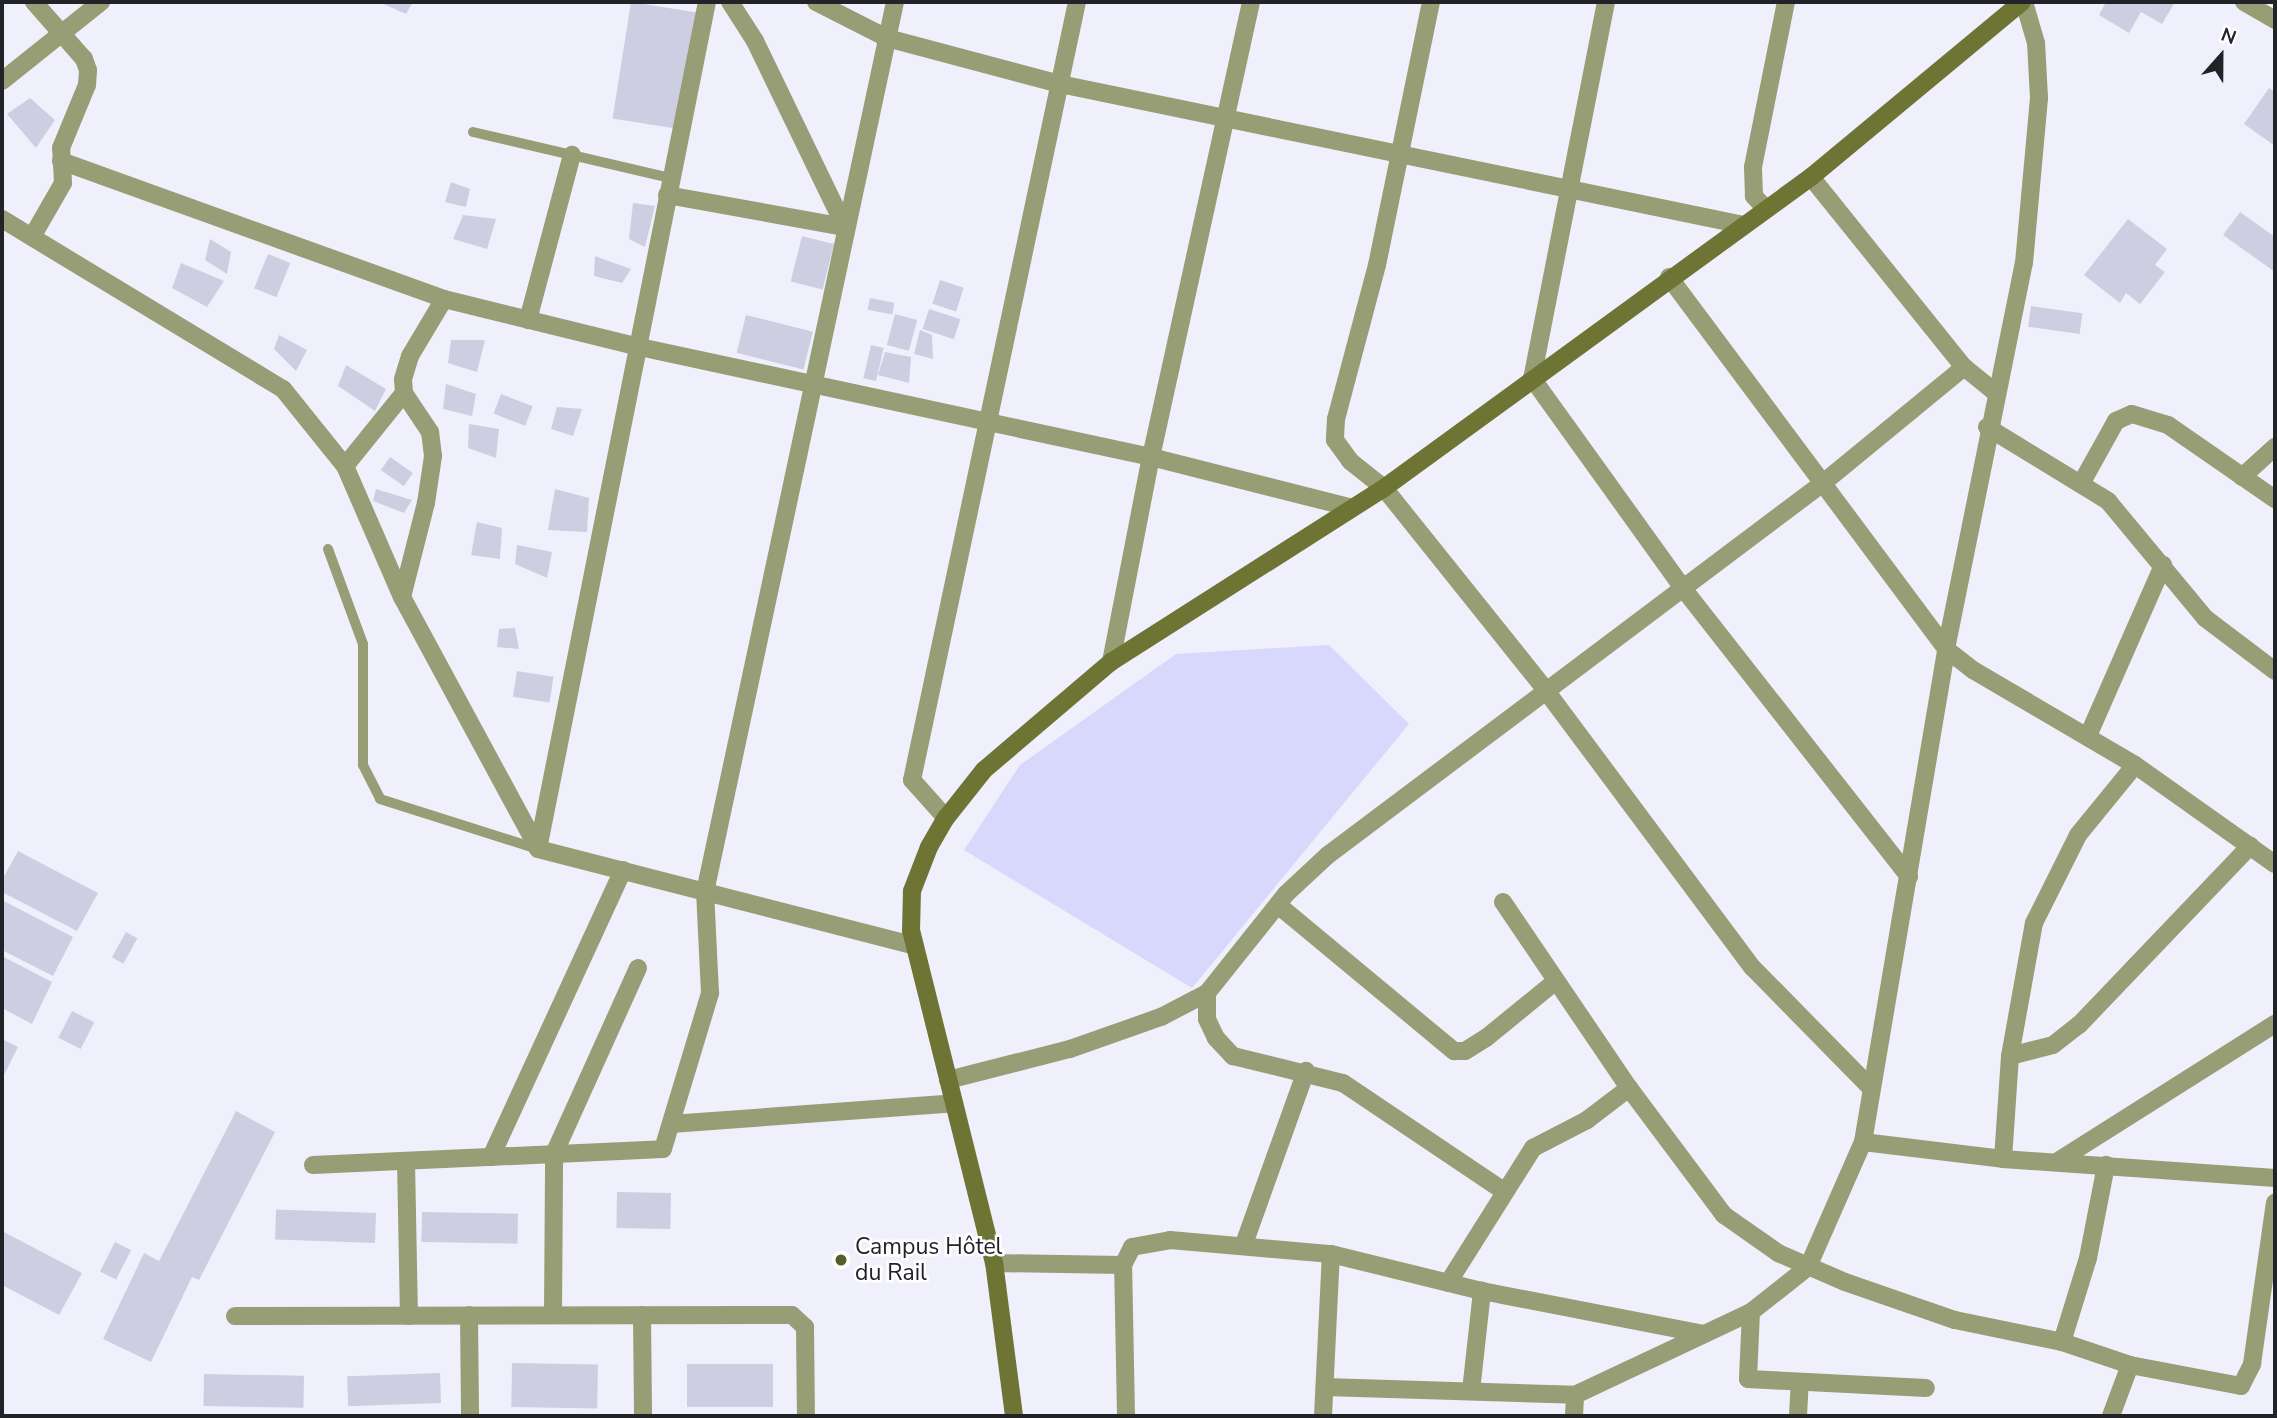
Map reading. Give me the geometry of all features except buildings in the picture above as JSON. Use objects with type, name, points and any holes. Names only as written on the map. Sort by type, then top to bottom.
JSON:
[{"type":"street","points":[[32,237],[63,183],[61,148],[88,85],[88,71],[84,59],[34,2]]},
{"type":"street","points":[[2,81],[101,2]]},
{"type":"street","points":[[538,849],[635,346],[708,2]]},
{"type":"street","points":[[730,2],[755,41],[845,227]]},
{"type":"street","points":[[816,2],[887,38],[1060,85],[1227,116],[1399,155],[1743,225]]},
{"type":"street","points":[[313,1165],[663,1149],[710,993],[705,892],[811,385],[895,2]]},
{"type":"street","points":[[946,818],[912,780],[1077,2]]},
{"type":"street","points":[[1111,662],[1151,457],[1251,2]]},
{"type":"street","points":[[1431,2],[1377,265],[1336,419],[1335,440],[1350,461],[1384,488],[1544,688],[1753,968],[1870,1087]]},
{"type":"street","points":[[1606,2],[1566,187],[1532,379],[1682,587],[1909,877]]},
{"type":"street","points":[[1766,209],[1754,196],[1753,167],[1786,2]]},
{"type":"street","points":[[1014,1416],[994,1264],[915,946],[912,891],[929,846],[946,818],[984,770],[1111,662],[1349,507],[1384,488],[1669,277],[1811,177],[2023,2],[2036,43],[2036,137],[2024,262],[1987,427],[1946,649],[1909,877],[1870,1087],[1863,1142],[1808,1268],[1751,1312],[1575,1395],[1325,1387]]},
{"type":"street","points":[[2244,2],[2275,20]]},
{"type":"street","points":[[528,320],[572,155]]},
{"type":"street","points":[[61,161],[444,299],[635,346],[1151,457],[1349,507]]},
{"type":"street","points":[[1811,177],[1964,367],[1995,392]]},
{"type":"street","points":[[669,187],[845,227]]},
{"type":"street","points":[[2,219],[283,389],[345,466],[402,597],[538,849],[915,946]]},
{"type":"street","points":[[1669,277],[1946,649],[1973,670],[2135,765],[2275,864]]},
{"type":"street","points":[[345,466],[404,393],[410,356],[444,299]]},
{"type":"street","points":[[948,1080],[1070,1049],[1161,1017],[1207,993],[1278,905],[1328,855],[1544,688],[1823,483],[1964,367]]},
{"type":"street","points":[[402,597],[426,503],[433,456],[430,432],[404,393]]},
{"type":"street","points":[[2082,482],[2116,421],[2132,414],[2168,425],[2275,499]]},
{"type":"street","points":[[1987,427],[2082,482],[2108,501],[2204,618],[2275,671]]},
{"type":"street","points":[[2242,477],[2275,447]]},
{"type":"street","points":[[2088,736],[2163,565]]},
{"type":"street","points":[[2003,1159],[2011,1056],[2025,963],[2039,909],[2078,835],[2135,765]]},
{"type":"street","points":[[2011,1056],[2053,1045],[2079,1025],[2250,846]]},
{"type":"street","points":[[491,1157],[623,870]]},
{"type":"street","points":[[1503,902],[1629,1087],[1724,1214],[1748,1235],[1808,1268],[1918,1309],[2062,1342],[2130,1365],[2228,1388],[2246,1381],[2275,1203]]},
{"type":"street","points":[[1278,905],[1454,1051],[1465,1051],[1486,1038],[1556,981]]},
{"type":"street","points":[[553,1315],[554,1154],[638,968]]},
{"type":"street","points":[[1207,993],[1207,1019],[1216,1038],[1233,1056],[1306,1071],[1343,1083],[1504,1191]]},
{"type":"street","points":[[2058,1161],[2275,1024]]},
{"type":"street","points":[[1244,1244],[1306,1071]]},
{"type":"street","points":[[1448,1283],[1533,1148],[1587,1120],[1629,1087]]},
{"type":"street","points":[[671,1124],[954,1103]]},
{"type":"street","points":[[1863,1142],[2003,1159],[2275,1178]]},
{"type":"street","points":[[405,1161],[409,1315]]},
{"type":"street","points":[[2062,1342],[2088,1258],[2106,1165]]},
{"type":"street","points":[[1126,1416],[1123,1265],[1132,1247],[1170,1240],[1244,1244],[1331,1254],[1482,1291],[1703,1334]]},
{"type":"street","points":[[1324,1416],[1331,1254]]},
{"type":"street","points":[[994,1264],[1123,1265]]},
{"type":"street","points":[[1471,1391],[1482,1291]]},
{"type":"street","points":[[1751,1312],[1748,1379],[1926,1388]]},
{"type":"street","points":[[469,1315],[470,1416]]},
{"type":"street","points":[[642,1315],[643,1416]]},
{"type":"street","points":[[235,1316],[792,1315],[805,1327],[806,1416]]},
{"type":"street","points":[[2110,1416],[2130,1365]]},
{"type":"street","points":[[1798,1416],[1800,1382]]},
{"type":"street","points":[[1574,1416],[1575,1395]]},
{"type":"lane","points":[[473,132],[572,155],[669,187]]},
{"type":"lane","points":[[328,550],[363,644],[363,765],[380,799],[538,849]]},
{"type":"shaded area","points":[[1329,645],[1409,724],[1192,988],[964,850],[1020,765],[1176,654]]},
{"type":"place","name":"Campus Hôtel du Rail","points":[[841,1260]]}]
